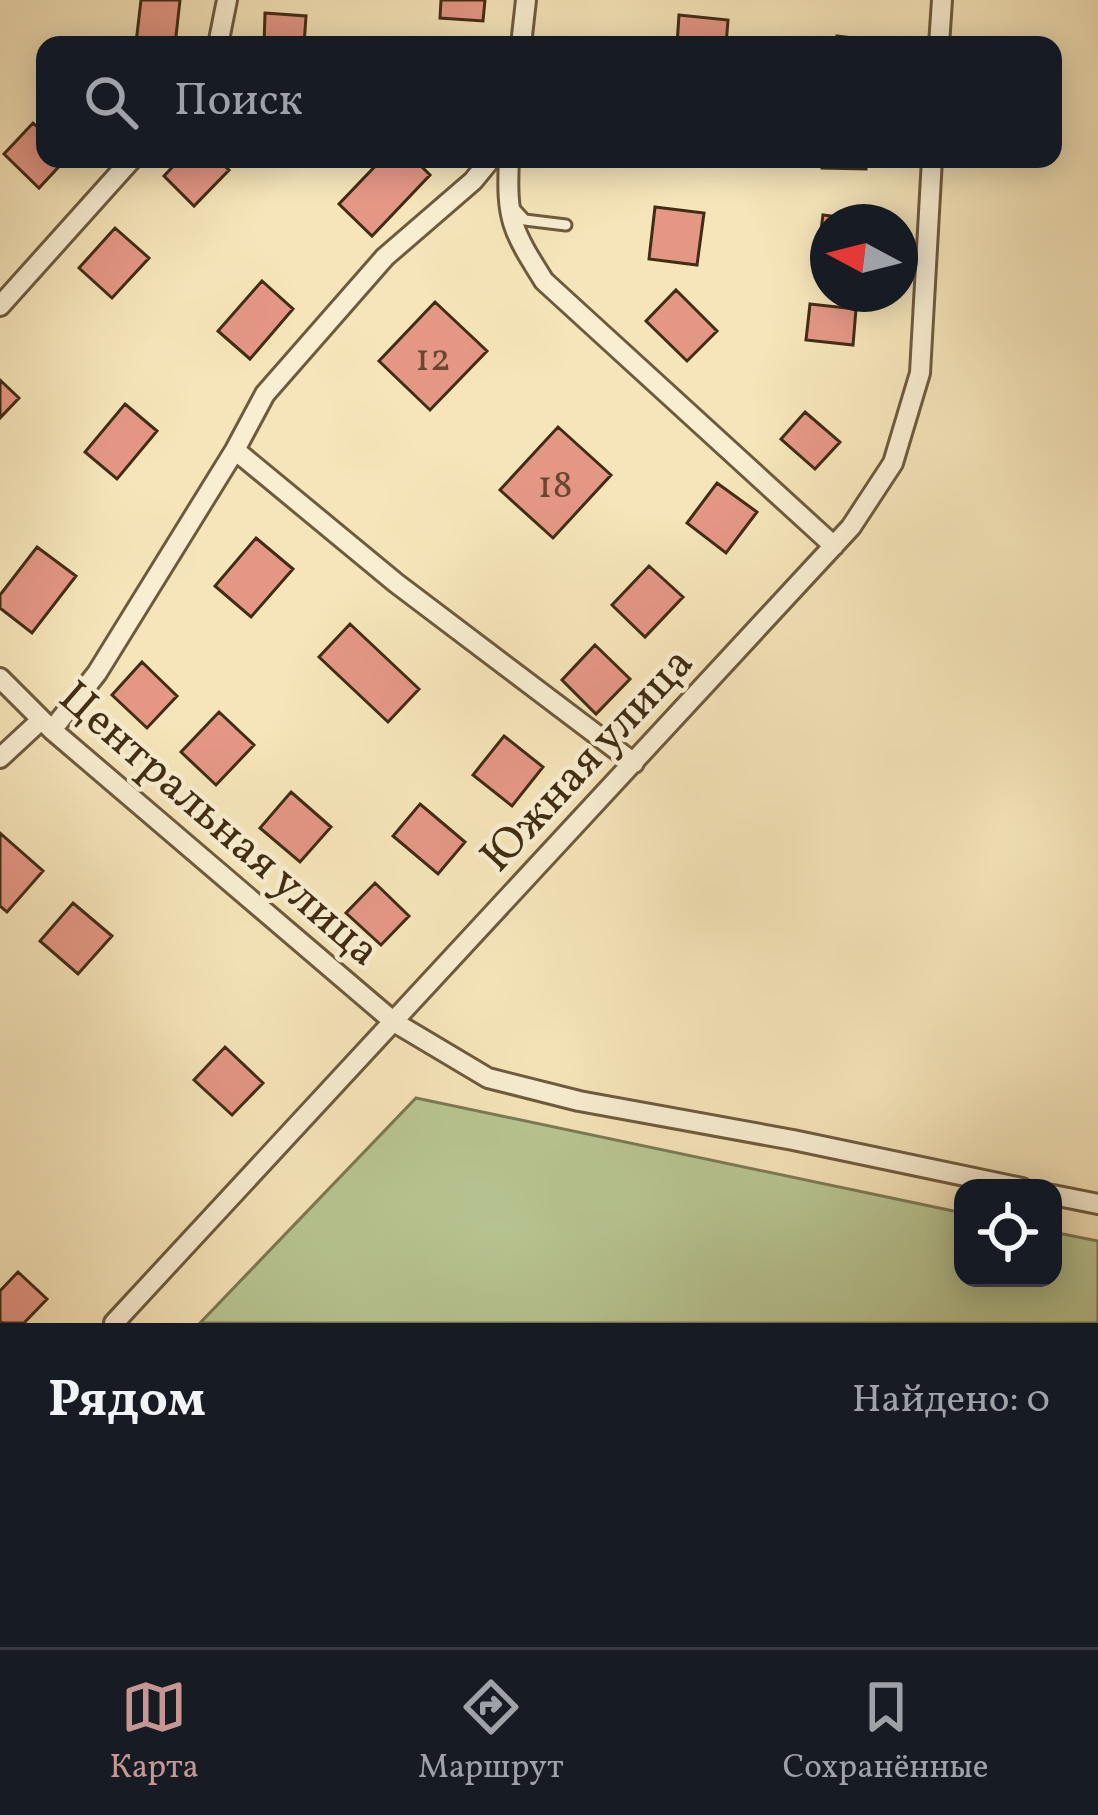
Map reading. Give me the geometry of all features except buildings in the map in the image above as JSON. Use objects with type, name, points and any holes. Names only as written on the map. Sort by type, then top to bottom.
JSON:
[{"type":"street","points":[[220,36],[227,0]]},
{"type":"street","points":[[522,36],[526,0]]},
{"type":"street","points":[[940,36],[942,0]]},
{"type":"street","points":[[0,306],[124,168]]},
{"type":"street","points":[[0,758],[46,725],[97,674],[265,394],[385,256],[484,168]]},
{"type":"street","points":[[509,168],[507,201],[515,235],[544,281],[834,546]]},
{"type":"street","name":"Южная улица","points":[[114,1323],[851,527],[893,463],[920,373],[931,168]]},
{"type":"street","points":[[235,450],[396,583],[634,763]]},
{"type":"street","name":"Центральная улица","points":[[0,678],[46,725],[394,1022],[488,1078],[579,1101],[979,1179]]},
{"type":"street","points":[[1062,1197],[1098,1204]]},
{"type":"lane","points":[[507,201],[525,220],[566,225]]},
{"type":"green space","points":[[416,1098],[954,1211],[954,1287],[1062,1287],[1062,1234],[1098,1241],[1098,1323],[200,1323]]}]
